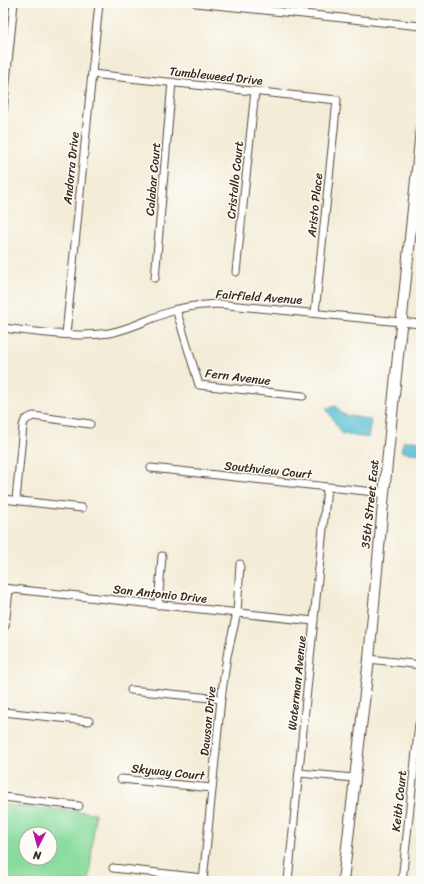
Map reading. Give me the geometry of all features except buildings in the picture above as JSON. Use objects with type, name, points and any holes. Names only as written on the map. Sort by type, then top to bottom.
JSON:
[{"type":"street","points":[[3,111],[14,3]]},
{"type":"street","name":"Andorra Drive","points":[[66,334],[99,3]]},
{"type":"street","points":[[196,3],[421,26]]},
{"type":"street","name":"Tumbleweed Drive","points":[[92,74],[337,100]]},
{"type":"street","name":"Calabar Court","points":[[155,278],[172,82]]},
{"type":"street","name":"Cristallo Court","points":[[236,272],[255,91]]},
{"type":"street","name":"Aristo Place","points":[[315,313],[337,100]]},
{"type":"street","name":"35th Street East","points":[[343,881],[369,659],[384,493],[421,130]]},
{"type":"street","name":"Fairfield Avenue","points":[[3,328],[83,335],[110,333],[133,326],[176,309],[195,305],[218,304],[421,324]]},
{"type":"street","name":"Fern Avenue","points":[[176,309],[199,385],[303,396]]},
{"type":"street","points":[[16,500],[25,420],[33,416],[90,424]]},
{"type":"street","name":"Southview Court","points":[[151,468],[384,493]]},
{"type":"street","name":"Waterman Avenue","points":[[288,881],[328,488]]},
{"type":"street","points":[[3,499],[82,508]]},
{"type":"street","points":[[158,605],[162,556]]},
{"type":"street","name":"Dawson Drive","points":[[203,879],[221,699],[227,656],[237,613],[240,564]]},
{"type":"street","points":[[5,626],[6,589]]},
{"type":"street","name":"San Antonio Drive","points":[[6,589],[314,621]]},
{"type":"street","points":[[369,659],[421,665]]},
{"type":"street","points":[[131,690],[221,699]]},
{"type":"street","points":[[3,712],[89,721]]},
{"type":"street","name":"Keith Court","points":[[402,881],[419,724]]},
{"type":"street","points":[[299,773],[354,778]]},
{"type":"street","name":"Skyway Court","points":[[121,779],[212,788]]},
{"type":"street","points":[[3,797],[79,806]]},
{"type":"street","points":[[113,868],[203,879]]},
{"type":"green space","points":[[3,805],[95,813],[89,881],[3,881]]},
{"type":"water","points":[[336,406],[342,414],[371,420],[368,438],[342,434],[326,408]]},
{"type":"water","points":[[404,441],[421,441],[421,454],[402,452],[401,449]]}]
